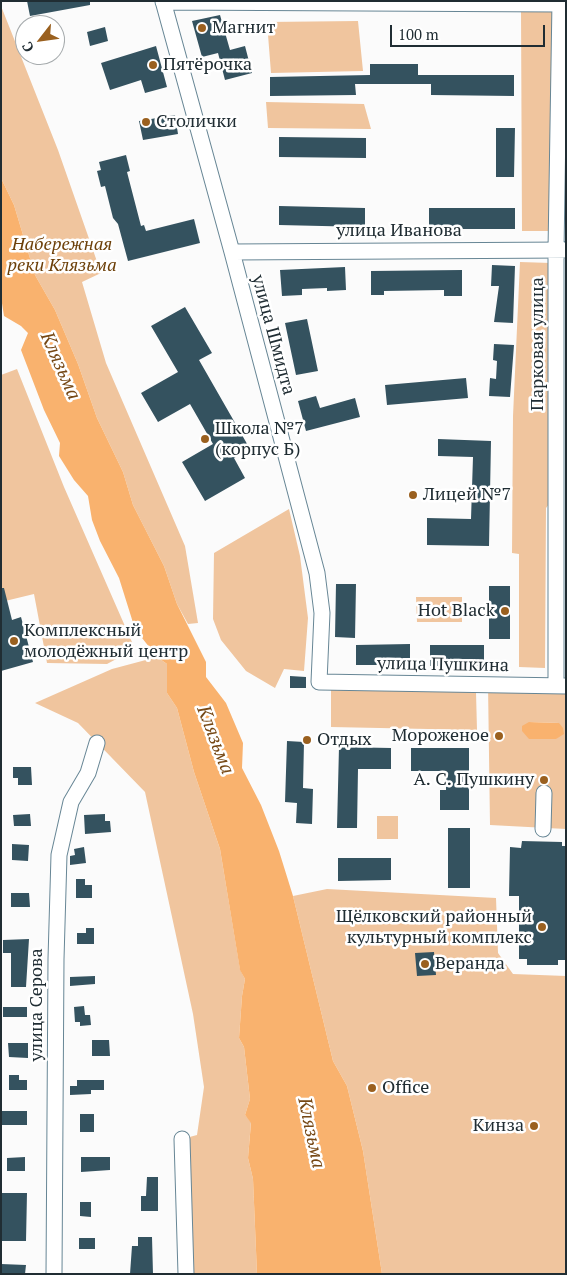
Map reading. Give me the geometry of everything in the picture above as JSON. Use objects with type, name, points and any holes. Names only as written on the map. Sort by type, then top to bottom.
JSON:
[{"type":"street","points":[[163,2],[560,3]]},
{"type":"street","name":"улица Шмидта","points":[[163,2],[232,252],[317,573],[322,613],[319,682]]},
{"type":"street","name":"Парковая улица","points":[[560,3],[561,686]]},
{"type":"street","name":"улица Иванова","points":[[232,252],[561,250]]},
{"type":"street","name":"улица Пушкина","points":[[319,682],[561,686]]},
{"type":"street","name":"улица Серова","points":[[54,1274],[56,959],[59,855],[71,802],[88,774],[97,743]]},
{"type":"street","points":[[543,829],[544,793]]},
{"type":"street","points":[[182,1138],[186,1274]]},
{"type":"green space","name":"Набережная реки Клязьма","points":[[1,6],[15,41],[15,65],[24,65],[58,150],[101,273],[82,282],[106,363],[185,546],[198,623],[188,624],[177,604],[164,566],[133,505],[123,472],[97,418],[78,364],[55,310],[35,275],[14,205],[1,178]]},
{"type":"green space","points":[[521,10],[553,11],[551,231],[522,231]]},
{"type":"green space","points":[[358,21],[363,71],[271,73],[267,22]]},
{"type":"green space","points":[[266,102],[364,104],[371,129],[268,128]]},
{"type":"green space","points":[[520,262],[551,263],[554,498],[546,508],[545,668],[519,667],[519,554],[512,553],[513,416]]},
{"type":"green space","points":[[17,369],[64,487],[135,649],[107,664],[47,663],[34,594],[1,602],[1,375]]},
{"type":"green space","points":[[289,509],[300,556],[308,618],[304,671],[284,669],[275,688],[246,671],[221,640],[213,619],[214,553]]},
{"type":"green space","points":[[416,597],[462,597],[462,622],[417,622]]},
{"type":"green space","points":[[157,657],[167,664],[167,693],[177,708],[194,772],[220,849],[240,969],[245,979],[239,1038],[244,1047],[250,1099],[245,1115],[251,1122],[248,1158],[253,1179],[257,1274],[186,1274],[182,1139],[197,1135],[204,1087],[193,1014],[145,792],[78,723],[35,703],[112,669]]},
{"type":"green space","points":[[488,684],[566,686],[566,829],[490,825]],"holes":[[[529,722],[559,723],[556,739],[529,739]]]},
{"type":"green space","points":[[331,690],[476,692],[477,730],[331,727]]},
{"type":"green space","points":[[377,816],[398,816],[398,839],[377,839]]},
{"type":"green space","points":[[327,889],[496,898],[498,953],[513,974],[566,976],[566,1274],[382,1274],[363,1151],[347,1086],[333,1061],[293,896]]},
{"type":"water","name":"Клязьма","points":[[1,178],[14,205],[35,275],[55,310],[78,364],[97,418],[123,472],[133,505],[164,566],[177,604],[206,662],[206,677],[226,703],[243,743],[242,768],[261,805],[279,851],[293,896],[333,1061],[347,1086],[363,1151],[382,1274],[257,1274],[253,1179],[248,1158],[251,1123],[245,1115],[250,1099],[244,1047],[239,1038],[245,979],[240,970],[220,849],[194,772],[177,708],[167,693],[167,664],[157,657],[135,629],[119,578],[100,541],[92,520],[88,496],[74,480],[59,456],[60,443],[44,410],[21,350],[28,333],[21,326],[4,316],[1,297]]},
{"type":"water","points":[[529,722],[559,723],[563,728],[564,734],[556,739],[529,739],[522,731],[522,726]]},
{"type":"building","points":[[27,1],[90,1],[90,5],[30,15]]},
{"type":"building","points":[[220,15],[230,50],[245,46],[252,73],[225,80],[218,53],[202,57],[192,21]]},
{"type":"building","points":[[105,27],[108,41],[90,46],[87,32]]},
{"type":"building","points":[[156,46],[167,87],[145,93],[141,80],[110,90],[101,63]]},
{"type":"building","points":[[370,64],[418,64],[418,75],[514,75],[514,96],[431,95],[431,84],[355,84],[356,95],[270,96],[270,77],[370,75]]},
{"type":"building","points":[[175,115],[178,134],[143,140],[139,121]]},
{"type":"building","points":[[496,128],[515,128],[514,177],[496,177]]},
{"type":"building","points":[[279,137],[366,138],[366,158],[279,157]]},
{"type":"building","points":[[126,155],[130,171],[127,172],[141,226],[144,225],[146,231],[194,219],[200,243],[128,261],[118,224],[113,218],[105,186],[101,187],[97,171],[101,170],[99,162]]},
{"type":"building","points":[[279,206],[365,208],[365,227],[279,225]]},
{"type":"building","points":[[429,208],[515,208],[515,229],[429,229]]},
{"type":"building","points":[[492,265],[515,266],[513,323],[494,322],[499,286],[491,286]]},
{"type":"building","points":[[345,267],[346,290],[327,291],[327,288],[302,289],[302,295],[282,296],[280,270]]},
{"type":"building","points":[[462,270],[462,296],[444,296],[444,290],[384,291],[384,295],[371,295],[371,271]]},
{"type":"building","points":[[185,307],[212,353],[199,360],[250,449],[234,458],[245,478],[205,501],[182,462],[213,444],[190,404],[158,422],[141,393],[178,372],[151,326]]},
{"type":"building","points":[[307,319],[318,371],[296,375],[285,323]]},
{"type":"building","points":[[494,344],[514,345],[510,397],[489,396],[490,378],[496,379],[497,361],[493,360]]},
{"type":"building","points":[[466,378],[468,398],[387,405],[385,385]]},
{"type":"building","points":[[316,396],[320,408],[355,398],[360,417],[306,431],[298,401]]},
{"type":"building","points":[[438,439],[491,441],[489,546],[427,545],[427,518],[471,519],[473,457],[438,456]]},
{"type":"building","points":[[336,584],[356,584],[355,638],[335,637]]},
{"type":"building","points":[[489,586],[510,586],[510,639],[489,639]]},
{"type":"building","name":"Комплексный молодёжный центр","points":[[1,588],[4,588],[12,620],[21,617],[33,662],[1,671]]},
{"type":"building","points":[[410,644],[410,665],[356,665],[356,645]]},
{"type":"building","points":[[430,645],[484,645],[484,666],[430,666]]},
{"type":"building","points":[[290,676],[306,677],[306,688],[290,688]]},
{"type":"building","points":[[287,741],[304,742],[303,788],[313,789],[312,824],[296,823],[297,803],[285,802]]},
{"type":"building","points":[[339,747],[391,748],[391,769],[358,769],[357,828],[337,828]]},
{"type":"building","points":[[411,748],[469,748],[469,810],[440,810],[440,790],[446,790],[446,771],[411,771]]},
{"type":"building","points":[[13,767],[31,767],[32,785],[18,785],[18,778],[13,778]]},
{"type":"building","points":[[30,814],[31,826],[14,826],[13,815]]},
{"type":"building","points":[[105,814],[105,821],[110,821],[111,832],[85,834],[84,815]]},
{"type":"building","points":[[448,828],[470,828],[470,888],[448,888]]},
{"type":"building","name":"Щёлковский районный культурный комплекс","points":[[522,841],[562,842],[562,846],[566,846],[566,960],[558,960],[558,965],[527,965],[527,959],[519,959],[519,896],[509,896],[510,847],[521,848]]},
{"type":"building","points":[[12,844],[29,845],[28,861],[12,860]]},
{"type":"building","points":[[84,847],[86,863],[70,865],[70,856],[75,855],[74,849]]},
{"type":"building","points":[[338,858],[391,858],[391,880],[338,881]]},
{"type":"building","points":[[76,879],[85,879],[85,885],[92,885],[92,898],[76,898]]},
{"type":"building","points":[[11,893],[29,893],[30,907],[11,907]]},
{"type":"building","points":[[86,928],[94,928],[94,944],[77,944],[77,933],[86,933]]},
{"type":"building","points":[[29,939],[26,987],[11,987],[11,953],[3,953],[3,940]]},
{"type":"building","name":"Веранда","points":[[434,952],[436,975],[417,976],[415,953]]},
{"type":"building","points":[[95,976],[95,984],[70,986],[70,977]]},
{"type":"building","points":[[84,1006],[85,1015],[90,1015],[91,1025],[80,1026],[80,1022],[75,1022],[74,1007]]},
{"type":"building","points":[[3,1007],[27,1007],[27,1017],[3,1017]]},
{"type":"building","points":[[92,1040],[109,1040],[110,1056],[92,1056]]},
{"type":"building","points":[[8,1043],[28,1043],[28,1058],[9,1057]]},
{"type":"building","points":[[9,1075],[19,1075],[19,1080],[27,1080],[27,1090],[9,1090]]},
{"type":"building","points":[[77,1080],[104,1080],[104,1090],[91,1090],[91,1094],[70,1095],[70,1086],[77,1086]]},
{"type":"building","points":[[2,1111],[27,1111],[27,1125],[2,1125]]},
{"type":"building","points":[[80,1114],[94,1114],[94,1132],[80,1132]]},
{"type":"building","points":[[25,1157],[25,1171],[7,1171],[7,1158]]},
{"type":"building","points":[[81,1157],[110,1157],[110,1170],[81,1172]]},
{"type":"building","points":[[147,1177],[158,1177],[158,1211],[141,1211],[141,1196],[146,1196]]},
{"type":"building","points":[[1,1193],[27,1193],[26,1241],[1,1241]]},
{"type":"building","points":[[80,1202],[91,1202],[91,1217],[80,1216]]},
{"type":"building","points":[[138,1237],[152,1237],[153,1274],[130,1274],[132,1246],[138,1246]]},
{"type":"building","points":[[79,1238],[95,1238],[95,1249],[79,1249]]},
{"type":"building","points":[[1,1264],[26,1265],[25,1274],[1,1274]]},
{"type":"place","name":"Магнит","points":[[202,28]]},
{"type":"place","name":"Пятёрочка","points":[[153,65]]},
{"type":"place","name":"Столички","points":[[146,122]]},
{"type":"place","name":"Школа №7 (корпус Б)","points":[[205,439]]},
{"type":"place","name":"Лицей №7","points":[[413,495]]},
{"type":"place","name":"Hot Black","points":[[505,611]]},
{"type":"place","name":"Комплексный молодёжный центр","points":[[14,641]]},
{"type":"place","name":"Мороженое","points":[[499,736]]},
{"type":"place","name":"Отдых","points":[[307,740]]},
{"type":"place","name":"А. С. Пушкину","points":[[544,780]]},
{"type":"place","name":"Щёлковский районный культурный комплекс","points":[[542,927]]},
{"type":"place","name":"Веранда","points":[[425,964]]},
{"type":"place","name":"Office","points":[[372,1088]]},
{"type":"place","name":"Кинза","points":[[534,1126]]}]
